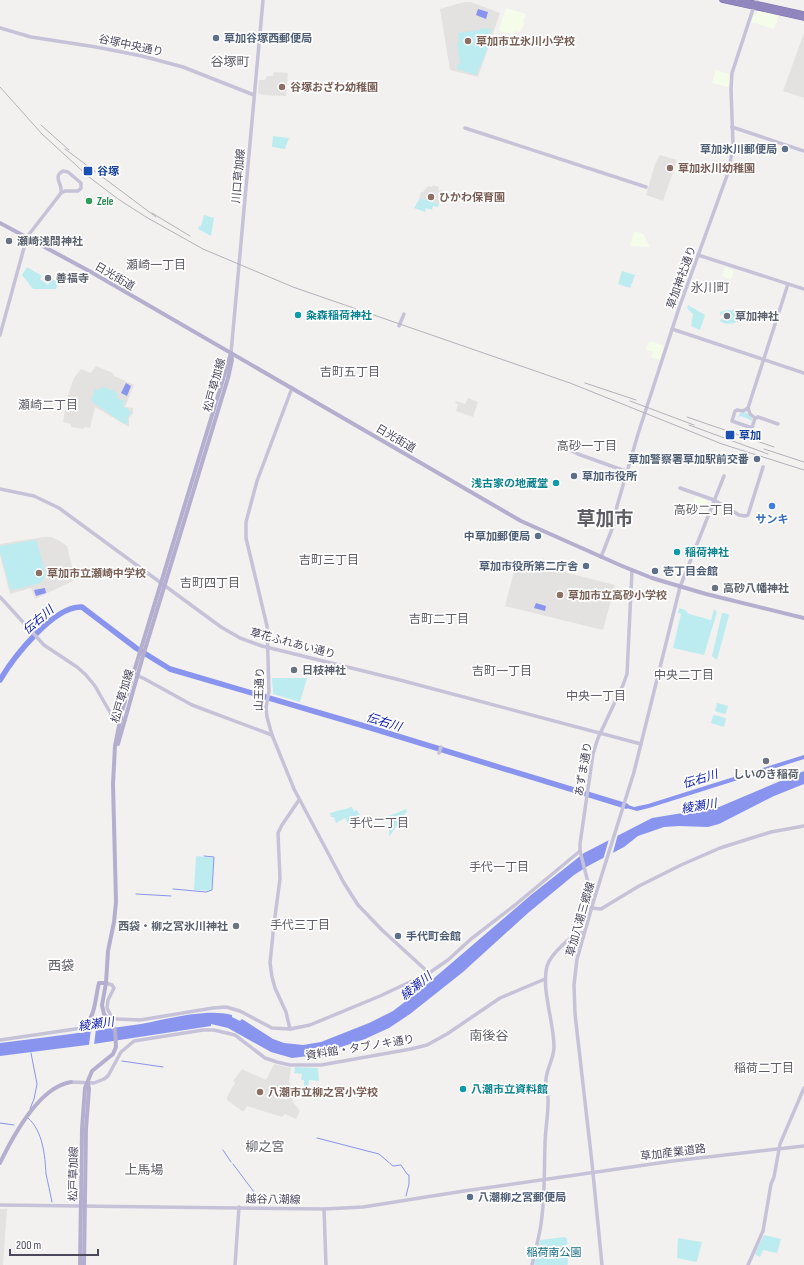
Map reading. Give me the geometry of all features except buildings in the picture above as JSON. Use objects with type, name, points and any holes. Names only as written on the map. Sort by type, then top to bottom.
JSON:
[{"type":"highway","points":[[722,0],[755,3],[804,18]]},
{"type":"highway","points":[[740,0],[804,14]]},
{"type":"main road","name":"日光街道","points":[[0,223],[86,269],[510,515],[601,557],[680,587],[804,618]]},
{"type":"main road","name":"松戸草加線","points":[[80,1265],[89,1089],[88,1083],[92,1071],[114,1054],[116,1047],[114,1030],[102,1010],[106,983],[108,951],[114,922],[116,902],[113,784],[115,746],[231,353]]},
{"type":"main road","points":[[82,1028],[92,1016],[99,982],[106,983]]},
{"type":"main road","points":[[0,1163],[16,1131],[30,1112],[58,1086],[71,1082]]},
{"type":"main road","name":"松戸草加線","points":[[83,1206],[84,1265]]},
{"type":"street","name":"川口草加線","points":[[231,353],[263,0]]},
{"type":"street","name":"草加神社通り","points":[[601,557],[614,524],[617,506],[638,434],[672,329],[731,163],[733,145],[731,89],[732,73],[755,3]]},
{"type":"street","name":"谷塚中央通り","points":[[0,28],[35,37],[142,56],[188,69],[254,95]]},
{"type":"street","points":[[732,127],[804,151]]},
{"type":"street","points":[[465,128],[646,187]]},
{"type":"street","points":[[0,335],[27,237],[61,192],[62,187],[58,179],[60,173],[65,171],[81,183],[82,186],[77,191],[61,192]]},
{"type":"street","points":[[698,255],[804,289]]},
{"type":"street","points":[[778,424],[758,417],[755,418],[750,414],[748,408],[788,284]]},
{"type":"street","points":[[399,326],[404,314]]},
{"type":"street","points":[[672,329],[804,373]]},
{"type":"street","name":"山王通り","points":[[292,388],[260,471],[246,526],[247,543],[266,620],[268,648],[267,716],[272,735],[299,800],[358,905],[382,930],[429,973]]},
{"type":"street","points":[[748,408],[742,412],[737,410],[735,411],[732,421],[751,428],[755,418]]},
{"type":"street","points":[[563,447],[628,472]]},
{"type":"street","points":[[680,488],[714,500],[739,515],[747,516],[763,467]]},
{"type":"street","name":"草加八潮三郷線","points":[[602,1265],[574,1001],[576,966],[591,908],[624,805],[641,744],[680,587],[724,476]]},
{"type":"street","name":"草花ふれあい通り","points":[[0,489],[34,496],[59,508],[230,633],[247,641],[268,648],[374,674],[641,744]]},
{"type":"street","name":"あずま通り","points":[[593,902],[581,853],[587,796],[593,754],[600,733],[621,690],[627,674],[632,570]]},
{"type":"street","points":[[0,596],[33,633],[51,650],[82,670],[95,686],[109,712],[113,716],[122,719]]},
{"type":"street","points":[[136,675],[196,706],[272,735]]},
{"type":"street","points":[[290,1029],[286,1012],[273,982],[270,963],[280,879],[278,833],[299,800]]},
{"type":"street","points":[[591,908],[601,910],[639,886],[720,848],[770,832],[804,826]]},
{"type":"street","points":[[106,983],[113,986],[113,990],[106,1004],[109,1013],[114,1018],[137,1020],[226,1007],[240,1011],[271,1028],[290,1029],[314,1024],[429,973],[448,960],[471,939],[581,853]]},
{"type":"street","points":[[532,1265],[542,1222],[548,1101],[546,1080],[554,1046],[545,980],[548,964],[553,954],[573,936],[580,932],[584,933]]},
{"type":"street","name":"資料館・タブノキ通り","points":[[71,1082],[94,1083],[104,1080],[108,1076],[122,1052],[134,1042],[203,1030],[214,1030],[235,1035],[265,1058],[290,1065],[321,1065],[411,1049],[427,1045],[500,998],[520,988],[545,980]]},
{"type":"street","points":[[0,1040],[82,1028]]},
{"type":"street","points":[[748,1265],[763,1231],[779,1150],[804,1088]]},
{"type":"street","name":"草加産業道路","points":[[544,1179],[679,1160],[804,1146]]},
{"type":"street","name":"越谷八潮線","points":[[0,1205],[324,1209],[362,1207],[464,1190],[544,1179]]},
{"type":"street","points":[[235,1265],[239,1208]]},
{"type":"street","points":[[324,1209],[326,1265]]},
{"type":"shaded area","name":"草加市立氷川小学校","points":[[464,2],[471,2],[500,13],[478,77],[450,70],[440,9]]},
{"type":"shaded area","points":[[506,8],[526,14],[523,22],[525,23],[520,32],[515,31],[514,35],[500,31],[499,29]]},
{"type":"shaded area","points":[[758,11],[779,15],[774,29],[751,22]]},
{"type":"shaded area","points":[[804,33],[804,98],[783,91]]},
{"type":"shaded area","points":[[716,70],[729,74],[729,86],[727,87],[712,83]]},
{"type":"shaded area","points":[[274,72],[288,73],[286,96],[263,95],[258,93],[259,80],[265,80],[267,76],[273,76]]},
{"type":"shaded area","points":[[660,155],[677,160],[663,201],[646,195],[655,164]]},
{"type":"shaded area","points":[[433,185],[439,187],[438,190],[443,191],[439,204],[419,198],[421,192],[423,192],[428,186],[432,187]]},
{"type":"shaded area","points":[[634,231],[643,234],[650,247],[630,246]]},
{"type":"shaded area","points":[[725,267],[734,271],[731,280],[722,276]]},
{"type":"shaded area","points":[[651,341],[664,346],[660,360],[651,357],[653,352],[646,350],[648,342],[651,343]]},
{"type":"shaded area","points":[[96,366],[113,373],[114,376],[134,385],[125,407],[133,408],[133,414],[129,418],[129,427],[95,407],[90,428],[84,427],[84,429],[71,427],[71,424],[63,422],[68,395],[74,378],[81,369],[91,373]]},
{"type":"shaded area","points":[[468,398],[478,402],[473,417],[456,411],[458,404],[455,403],[456,401],[465,404]]},
{"type":"shaded area","points":[[695,497],[708,501],[707,508],[693,502]]},
{"type":"shaded area","name":"草加市立瀬崎中学校","points":[[51,537],[67,546],[75,580],[35,599],[31,588],[10,594],[0,555],[0,544]]},
{"type":"shaded area","name":"草加市立高砂小学校","points":[[517,560],[615,585],[603,630],[505,606]]},
{"type":"shaded area","name":"八潮市立柳之宮小学校","points":[[274,1064],[291,1068],[289,1081],[291,1087],[288,1089],[293,1102],[300,1111],[296,1119],[285,1114],[282,1117],[247,1106],[244,1111],[242,1111],[227,1100],[227,1097],[235,1083],[233,1081],[242,1069],[266,1080]]},
{"type":"shaded area","points":[[0,1209],[7,1209],[3,1265],[0,1265]]},
{"type":"green space","points":[[483,28],[491,29],[489,38],[491,39],[477,74],[476,75],[457,69],[457,65],[460,64],[457,44],[459,42],[458,33]]},
{"type":"green space","points":[[273,136],[289,138],[285,149],[272,147]]},
{"type":"green space","points":[[420,198],[439,204],[438,207],[433,206],[432,210],[426,208],[425,212],[414,208]]},
{"type":"green space","points":[[204,215],[214,218],[211,236],[198,229],[199,226],[201,226]]},
{"type":"green space","points":[[27,267],[42,276],[40,279],[48,285],[52,279],[58,282],[56,289],[33,289],[22,275]]},
{"type":"green space","points":[[622,271],[635,275],[630,288],[618,284]]},
{"type":"green space","points":[[688,305],[705,315],[700,330],[691,326],[693,314],[687,308]]},
{"type":"green space","points":[[728,310],[743,312],[742,318],[731,324],[723,323],[720,321],[722,318],[725,320],[725,314],[720,315],[720,312]]},
{"type":"green space","points":[[104,387],[116,392],[118,394],[117,398],[124,401],[124,408],[127,408],[131,413],[127,418],[128,423],[125,424],[91,401],[95,389],[99,390],[100,388]]},
{"type":"green space","points":[[744,412],[752,418],[751,425],[751,420],[741,416],[739,417],[738,421],[739,414]]},
{"type":"green space","points":[[34,540],[37,542],[46,575],[41,583],[13,590],[10,589],[0,552],[0,546]]},
{"type":"green space","points":[[679,608],[685,610],[689,614],[711,620],[714,609],[717,612],[704,655],[673,648],[681,614],[678,613]]},
{"type":"green space","points":[[722,613],[729,615],[717,660],[712,656]]},
{"type":"green space","points":[[272,678],[307,678],[300,702],[273,694]]},
{"type":"green space","points":[[717,703],[728,706],[726,713],[724,714],[715,711]]},
{"type":"green space","points":[[715,715],[726,719],[724,727],[711,723],[713,716]]},
{"type":"green space","points":[[352,807],[354,811],[357,810],[363,822],[351,828],[345,818],[336,823],[334,817],[331,817],[330,813]]},
{"type":"green space","points":[[406,809],[407,811],[389,837],[389,816]]},
{"type":"green space","points":[[196,856],[214,858],[211,891],[194,890]]},
{"type":"green space","points":[[295,1067],[318,1068],[319,1081],[309,1080],[308,1087],[304,1087],[304,1080],[301,1080],[302,1074],[294,1073]]},
{"type":"green space","points":[[764,1235],[781,1239],[777,1253],[763,1250],[760,1257],[755,1253]]},
{"type":"green space","name":"稲荷南公園","points":[[565,1237],[567,1239],[567,1265],[534,1264],[540,1240]]},
{"type":"green space","points":[[678,1238],[702,1242],[696,1262],[677,1258]]},
{"type":"water","points":[[478,9],[488,12],[486,19],[476,15]]},
{"type":"water","points":[[126,383],[131,386],[127,396],[121,393]]},
{"type":"water","points":[[45,588],[46,593],[36,596],[34,590]]},
{"type":"water","points":[[536,603],[546,606],[545,611],[534,608]]},
{"type":"water","points":[[804,755],[804,759],[649,808],[637,811],[619,806],[620,802],[634,807],[648,804]]},
{"type":"water","points":[[804,771],[804,784],[774,796],[719,824],[708,827],[664,827],[638,836],[624,847],[588,866],[574,875],[528,913],[463,972],[410,1014],[389,1028],[365,1039],[317,1055],[292,1058],[271,1052],[228,1028],[211,1024],[211,1026],[87,1045],[0,1056],[0,1043],[123,1027],[199,1013],[222,1013],[232,1015],[232,1017],[240,1021],[242,1019],[273,1039],[284,1043],[303,1045],[321,1042],[369,1023],[393,1011],[419,991],[531,895],[584,853],[652,818],[719,807]]},
{"type":"pier","points":[[618,834],[612,856],[603,860],[609,839]]},
{"type":"pier","points":[[91,1029],[96,1029],[94,1045],[89,1045]]},
{"type":"waterway","name":"伝右川","points":[[0,680],[14,659],[35,634],[47,623],[59,614],[71,609],[82,607],[136,648],[170,669],[371,728],[626,806]]},
{"type":"waterway","points":[[173,889],[206,892],[212,890],[214,857],[204,856]]},
{"type":"waterway","points":[[136,894],[171,896]]},
{"type":"waterway","points":[[30,1109],[37,1084],[31,1053]]},
{"type":"waterway","points":[[122,1061],[163,1067]]},
{"type":"waterway","points":[[28,1118],[33,1123],[40,1137],[52,1202]]},
{"type":"waterway","points":[[0,1123],[14,1125]]},
{"type":"waterway","points":[[317,1138],[379,1154],[393,1166],[401,1165],[409,1175],[409,1184],[406,1196]]},
{"type":"waterway","points":[[223,1150],[231,1162]]},
{"type":"waterway","points":[[233,1164],[263,1204]]},
{"type":"railway","points":[[0,87],[42,134],[89,177],[118,199],[146,217],[203,249],[293,287],[570,383],[722,444],[804,470]]},
{"type":"railway","points":[[41,125],[69,150]]},
{"type":"railway","points":[[65,149],[156,217]]},
{"type":"railway","points":[[152,213],[190,236]]},
{"type":"railway","points":[[585,383],[636,400]]},
{"type":"railway","points":[[630,401],[694,425]]},
{"type":"railway","points":[[687,417],[774,447]]},
{"type":"railway","points":[[689,425],[768,454]]},
{"type":"railway","points":[[764,449],[804,462]]},
{"type":"place","name":"草加谷塚西郵便局","points":[[216,38]]},
{"type":"place","name":"草加市立氷川小学校","points":[[468,41]]},
{"type":"place","name":"谷塚おざわ幼稚園","points":[[282,87]]},
{"type":"place","name":"草加氷川郵便局","points":[[785,149]]},
{"type":"place","name":"草加氷川幼稚園","points":[[670,168]]},
{"type":"place","name":"谷塚","points":[[88,171]]},
{"type":"place","name":"ひかわ保育園","points":[[431,197]]},
{"type":"place","name":"Zele","points":[[89,201]]},
{"type":"place","name":"瀬崎浅間神社","points":[[9,241]]},
{"type":"place","name":"善福寺","points":[[48,278]]},
{"type":"place","name":"粂森稲荷神社","points":[[298,315]]},
{"type":"place","name":"草加神社","points":[[727,316]]},
{"type":"place","name":"草加","points":[[730,435]]},
{"type":"place","name":"草加警察署草加駅前交番","points":[[757,459]]},
{"type":"place","name":"草加市役所","points":[[574,476]]},
{"type":"place","name":"浅古家の地蔵堂","points":[[556,483]]},
{"type":"place","name":"サンキ","points":[[772,506]]},
{"type":"place","name":"中草加郵便局","points":[[538,536]]},
{"type":"place","name":"稲荷神社","points":[[677,552]]},
{"type":"place","name":"草加市役所第二庁舎","points":[[586,566]]},
{"type":"place","name":"壱丁目会館","points":[[655,571]]},
{"type":"place","name":"草加市立瀬崎中学校","points":[[39,573]]},
{"type":"place","name":"高砂八幡神社","points":[[715,588]]},
{"type":"place","name":"草加市立高砂小学校","points":[[560,595]]},
{"type":"place","name":"日枝神社","points":[[294,670]]},
{"type":"place","name":"しいのき稲荷","points":[[766,761]]},
{"type":"place","name":"西袋・柳之宮氷川神社","points":[[236,926]]},
{"type":"place","name":"手代町会館","points":[[398,936]]},
{"type":"place","name":"八潮市立資料館","points":[[463,1089]]},
{"type":"place","name":"八潮市立柳之宮小学校","points":[[260,1092]]},
{"type":"place","name":"八潮柳之宮郵便局","points":[[470,1197]]},
{"type":"district","name":"谷塚町","points":[[230,61]]},
{"type":"district","name":"瀬崎一丁目","points":[[156,265]]},
{"type":"district","name":"氷川町","points":[[710,287]]},
{"type":"district","name":"吉町五丁目","points":[[350,372]]},
{"type":"district","name":"瀬崎二丁目","points":[[48,405]]},
{"type":"district","name":"高砂一丁目","points":[[587,446]]},
{"type":"district","name":"高砂二丁目","points":[[704,510]]},
{"type":"district","name":"草加市","points":[[605,518]]},
{"type":"district","name":"吉町三丁目","points":[[329,560]]},
{"type":"district","name":"吉町四丁目","points":[[210,583]]},
{"type":"district","name":"吉町二丁目","points":[[439,619]]},
{"type":"district","name":"吉町一丁目","points":[[502,671]]},
{"type":"district","name":"中央二丁目","points":[[684,675]]},
{"type":"district","name":"中央一丁目","points":[[596,696]]},
{"type":"district","name":"手代二丁目","points":[[379,823]]},
{"type":"district","name":"手代一丁目","points":[[499,867]]},
{"type":"district","name":"手代三丁目","points":[[300,925]]},
{"type":"district","name":"西袋","points":[[61,965]]},
{"type":"district","name":"南後谷","points":[[489,1035]]},
{"type":"district","name":"稲荷二丁目","points":[[764,1068]]},
{"type":"district","name":"柳之宮","points":[[265,1146]]},
{"type":"district","name":"上馬場","points":[[144,1169]]},
{"type":"water label","name":"綾瀬川","points":[[699,806]]},
{"type":"water label","name":"綾瀬川","points":[[416,986]]},
{"type":"water label","name":"綾瀬川","points":[[96,1024]]}]
